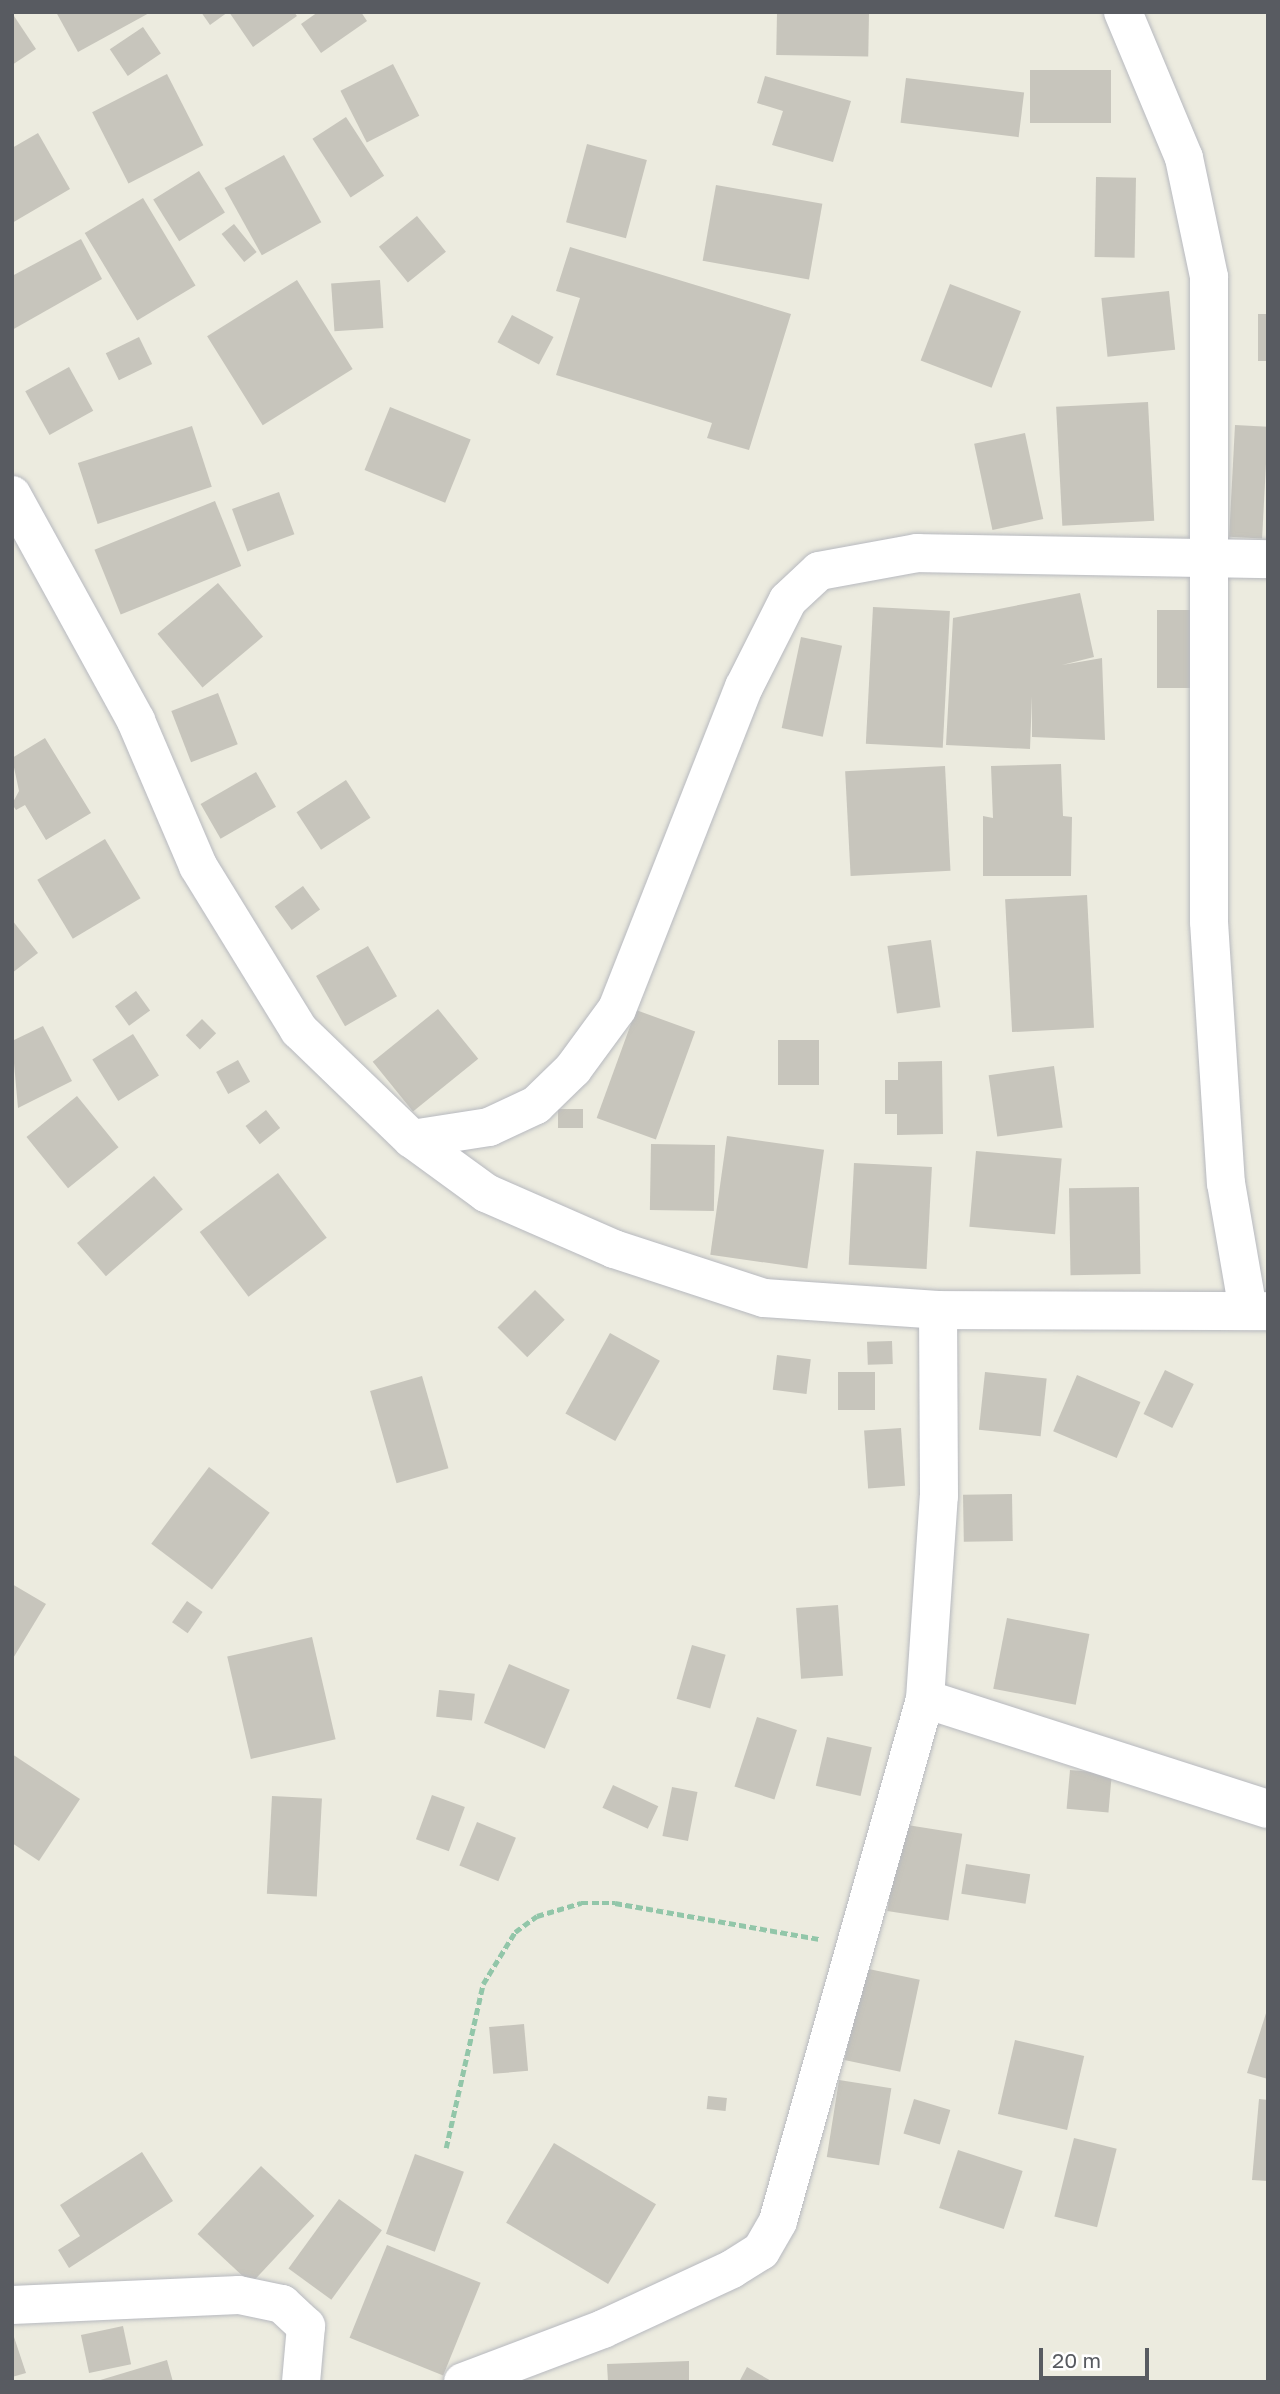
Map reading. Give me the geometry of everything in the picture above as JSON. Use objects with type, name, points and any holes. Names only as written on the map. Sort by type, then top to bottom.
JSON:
[{"type":"street","points":[[12,495],[136,721],[198,866],[299,1030],[412,1139],[486,1193],[614,1249],[751,1294],[938,1310],[1258,1311],[1226,1183],[1209,922],[1212,558],[1209,277],[1184,158],[1123,12]]},
{"type":"street","points":[[412,1139],[489,1127],[536,1105],[573,1069],[610,1019],[744,687],[788,600],[819,571],[917,553],[1268,559]]},
{"type":"street","points":[[463,2382],[603,2329],[761,2251],[778,2221],[824,2069],[853,1945],[925,1699],[939,1496],[938,1310]]},
{"type":"street","points":[[925,1699],[1268,1809]]},
{"type":"street","points":[[12,2305],[227,2295],[282,2304],[306,2326],[301,2382]]},
{"type":"path","points":[[446,2148],[483,1984],[515,1931],[537,1916],[581,1903],[615,1903],[853,1945]]},
{"type":"building","points":[[56,12],[151,12],[78,52]]},
{"type":"building","points":[[201,12],[228,12],[210,25]]},
{"type":"building","points":[[229,12],[294,12],[297,16],[253,47]]},
{"type":"building","points":[[318,12],[361,12],[367,21],[321,53],[301,24]]},
{"type":"building","points":[[777,12],[869,14],[868,57],[776,55]]},
{"type":"building","points":[[12,13],[36,49],[12,65]]},
{"type":"building","points":[[143,27],[161,54],[128,76],[110,49]]},
{"type":"building","points":[[393,64],[419,116],[367,142],[340,91]]},
{"type":"building","points":[[1030,70],[1111,70],[1111,123],[1030,123]]},
{"type":"building","points":[[167,74],[203,145],[128,183],[92,112]]},
{"type":"building","points":[[765,76],[851,101],[833,162],[772,145],[783,111],[757,103]]},
{"type":"building","points":[[906,78],[1024,93],[1019,137],[901,123]]},
{"type":"building","points":[[346,117],[384,176],[351,197],[312,139]]},
{"type":"building","points":[[38,133],[70,189],[12,223],[12,148]]},
{"type":"building","points":[[587,144],[647,160],[626,238],[566,222]]},
{"type":"building","points":[[284,155],[321,222],[262,255],[225,188]]},
{"type":"building","points":[[199,171],[225,213],[179,241],[153,200]]},
{"type":"building","points":[[1096,177],[1136,178],[1135,258],[1095,257]]},
{"type":"building","points":[[716,185],[822,204],[809,280],[703,261]]},
{"type":"building","points":[[143,198],[196,285],[137,320],[85,233]]},
{"type":"building","points":[[417,216],[446,252],[408,283],[379,247]]},
{"type":"building","points":[[234,224],[257,252],[244,262],[222,234]]},
{"type":"building","points":[[81,239],[102,279],[12,330],[12,276]]},
{"type":"building","points":[[570,247],[791,314],[749,450],[707,438],[712,423],[556,375],[580,298],[556,291]]},
{"type":"building","points":[[297,280],[353,369],[263,425],[207,336]]},
{"type":"building","points":[[380,280],[383,328],[334,331],[331,283]]},
{"type":"building","points":[[950,284],[1021,311],[992,388],[921,361]]},
{"type":"building","points":[[1169,291],[1175,350],[1108,357],[1101,298]]},
{"type":"building","points":[[1258,314],[1268,314],[1268,361],[1258,361]]},
{"type":"building","points":[[512,315],[553,337],[539,364],[497,342]]},
{"type":"building","points":[[139,337],[152,364],[119,380],[106,353]]},
{"type":"building","points":[[69,367],[93,411],[50,435],[25,391]]},
{"type":"building","points":[[1148,402],[1154,521],[1062,526],[1056,407]]},
{"type":"building","points":[[390,407],[471,440],[445,503],[365,470]]},
{"type":"building","points":[[1235,425],[1268,427],[1262,539],[1229,537]]},
{"type":"building","points":[[192,426],[212,487],[98,524],[78,463]]},
{"type":"building","points":[[1025,433],[1043,519],[992,530],[974,444]]},
{"type":"building","points":[[279,492],[294,534],[247,551],[232,509]]},
{"type":"building","points":[[215,501],[241,566],[121,615],[94,550]]},
{"type":"building","points":[[218,583],[263,637],[202,687],[157,634]]},
{"type":"building","points":[[1080,593],[1094,657],[1062,665],[1102,658],[1105,740],[1032,737],[1032,696],[1030,749],[946,745],[953,618]]},
{"type":"building","points":[[873,607],[950,611],[943,748],[866,744]]},
{"type":"building","points":[[1157,610],[1196,610],[1196,688],[1157,688]]},
{"type":"building","points":[[801,637],[842,646],[823,737],[782,728]]},
{"type":"building","points":[[218,693],[238,744],[191,762],[171,711]]},
{"type":"building","points":[[45,738],[91,813],[46,840],[25,805],[16,810],[12,804],[19,791],[12,758]]},
{"type":"building","points":[[1061,764],[1063,816],[1072,817],[1071,876],[983,876],[983,816],[993,818],[991,766]]},
{"type":"building","points":[[945,766],[950,871],[851,876],[845,771]]},
{"type":"building","points":[[256,772],[276,807],[221,839],[201,804]]},
{"type":"building","points":[[346,780],[371,818],[321,850],[297,812]]},
{"type":"building","points":[[105,839],[141,898],[73,939],[37,880]]},
{"type":"building","points":[[303,886],[320,909],[292,930],[275,907]]},
{"type":"building","points":[[1087,895],[1094,1028],[1012,1032],[1005,899]]},
{"type":"building","points":[[12,920],[38,953],[12,973]]},
{"type":"building","points":[[931,940],[940,1007],[897,1013],[887,946]]},
{"type":"building","points":[[368,946],[397,996],[345,1026],[316,976]]},
{"type":"building","points":[[136,991],[150,1010],[129,1026],[115,1006]]},
{"type":"building","points":[[438,1009],[478,1059],[413,1112],[373,1062]]},
{"type":"building","points":[[636,1010],[695,1032],[656,1140],[597,1118]]},
{"type":"building","points":[[202,1019],[216,1033],[200,1049],[186,1035]]},
{"type":"building","points":[[43,1026],[72,1081],[18,1108],[12,1041]]},
{"type":"building","points":[[133,1034],[159,1076],[118,1101],[92,1059]]},
{"type":"building","points":[[778,1040],[819,1040],[819,1085],[778,1085]]},
{"type":"building","points":[[238,1060],[250,1082],[228,1094],[216,1072]]},
{"type":"building","points":[[942,1061],[943,1134],[897,1135],[897,1114],[885,1114],[885,1080],[898,1080],[898,1062]]},
{"type":"building","points":[[1054,1066],[1063,1127],[997,1137],[989,1075]]},
{"type":"building","points":[[77,1096],[119,1147],[68,1188],[26,1137]]},
{"type":"building","points":[[558,1109],[583,1109],[583,1128],[558,1128]]},
{"type":"building","points":[[266,1110],[280,1128],[260,1144],[246,1126]]},
{"type":"building","points":[[727,1136],[824,1150],[807,1268],[710,1255]]},
{"type":"building","points":[[651,1144],[715,1145],[714,1211],[650,1210]]},
{"type":"building","points":[[976,1151],[1062,1158],[1055,1234],[969,1227]]},
{"type":"building","points":[[854,1163],[932,1167],[927,1269],[849,1265]]},
{"type":"building","points":[[278,1173],[327,1238],[248,1297],[200,1232]]},
{"type":"building","points":[[154,1176],[183,1209],[106,1276],[77,1243]]},
{"type":"building","points":[[1139,1187],[1141,1274],[1071,1275],[1069,1188]]},
{"type":"building","points":[[535,1290],[565,1320],[527,1357],[498,1327]]},
{"type":"building","points":[[610,1333],[660,1361],[615,1441],[565,1413]]},
{"type":"building","points":[[892,1341],[893,1364],[868,1365],[867,1342]]},
{"type":"building","points":[[777,1355],[811,1359],[806,1394],[773,1390]]},
{"type":"building","points":[[1165,1370],[1194,1384],[1172,1428],[1144,1414]]},
{"type":"building","points":[[838,1372],[875,1372],[875,1410],[838,1410]]},
{"type":"building","points":[[985,1372],[1047,1378],[1041,1436],[979,1430]]},
{"type":"building","points":[[1077,1375],[1141,1402],[1117,1458],[1053,1431]]},
{"type":"building","points":[[422,1376],[448,1468],[397,1483],[370,1391]]},
{"type":"building","points":[[901,1428],[905,1486],[868,1488],[864,1431]]},
{"type":"building","points":[[209,1467],[270,1513],[212,1589],[151,1544]]},
{"type":"building","points":[[1012,1494],[1013,1541],[964,1542],[963,1495]]},
{"type":"building","points":[[12,1584],[46,1604],[12,1660]]},
{"type":"building","points":[[187,1601],[203,1612],[188,1633],[172,1622]]},
{"type":"building","points":[[838,1605],[843,1676],[801,1679],[796,1608]]},
{"type":"building","points":[[1007,1618],[1089,1634],[1076,1705],[993,1689]]},
{"type":"building","points":[[312,1637],[336,1739],[251,1759],[227,1657]]},
{"type":"building","points":[[692,1645],[726,1655],[710,1708],[677,1699]]},
{"type":"building","points":[[509,1664],[570,1690],[545,1749],[484,1723]]},
{"type":"building","points":[[439,1690],[475,1694],[472,1721],[436,1717]]},
{"type":"building","points":[[757,1717],[797,1730],[774,1799],[734,1786]]},
{"type":"building","points":[[827,1737],[872,1747],[861,1796],[816,1786]]},
{"type":"building","points":[[12,1754],[80,1799],[39,1861],[12,1843]]},
{"type":"building","points":[[1070,1770],[1112,1774],[1108,1813],[1067,1809]]},
{"type":"building","points":[[613,1785],[658,1806],[648,1829],[602,1808]]},
{"type":"building","points":[[672,1787],[698,1792],[688,1841],[662,1836]]},
{"type":"building","points":[[432,1795],[465,1807],[449,1851],[416,1839]]},
{"type":"building","points":[[272,1796],[322,1799],[317,1896],[267,1894]]},
{"type":"building","points":[[477,1822],[516,1838],[498,1881],[459,1866]]},
{"type":"building","points":[[901,1824],[962,1834],[948,1921],[887,1911]]},
{"type":"building","points":[[966,1864],[1030,1874],[1026,1904],[961,1894]]},
{"type":"building","points":[[864,1968],[920,1980],[900,2072],[844,2060]]},
{"type":"building","points":[[1268,2007],[1268,2079],[1247,2073]]},
{"type":"building","points":[[524,2024],[528,2071],[493,2074],[489,2027]]},
{"type":"building","points":[[1015,2040],[1084,2056],[1067,2130],[998,2114]]},
{"type":"building","points":[[839,2080],[891,2088],[879,2165],[827,2157]]},
{"type":"building","points":[[708,2096],[727,2098],[726,2111],[707,2109]]},
{"type":"building","points":[[914,2099],[950,2110],[940,2145],[903,2133]]},
{"type":"building","points":[[1259,2099],[1268,2100],[1268,2181],[1252,2180]]},
{"type":"building","points":[[1074,2138],[1117,2149],[1097,2227],[1054,2217]]},
{"type":"building","points":[[554,2143],[656,2204],[608,2284],[506,2223]]},
{"type":"building","points":[[958,2150],[1023,2171],[1004,2229],[939,2208]]},
{"type":"building","points":[[142,2152],[173,2201],[69,2268],[58,2250],[80,2236],[60,2205]]},
{"type":"building","points":[[415,2154],[464,2172],[435,2252],[386,2234]]},
{"type":"building","points":[[261,2166],[314,2216],[251,2284],[198,2234]]},
{"type":"building","points":[[339,2199],[382,2230],[331,2300],[288,2269]]},
{"type":"building","points":[[387,2245],[481,2283],[443,2376],[350,2338]]},
{"type":"building","points":[[123,2326],[131,2364],[89,2373],[81,2335]]},
{"type":"building","points":[[12,2331],[26,2373],[12,2377]]},
{"type":"building","points":[[167,2360],[173,2382],[97,2382],[97,2381]]},
{"type":"building","points":[[689,2361],[689,2382],[608,2382],[607,2364]]},
{"type":"building","points":[[747,2367],[773,2382],[739,2382]]}]
